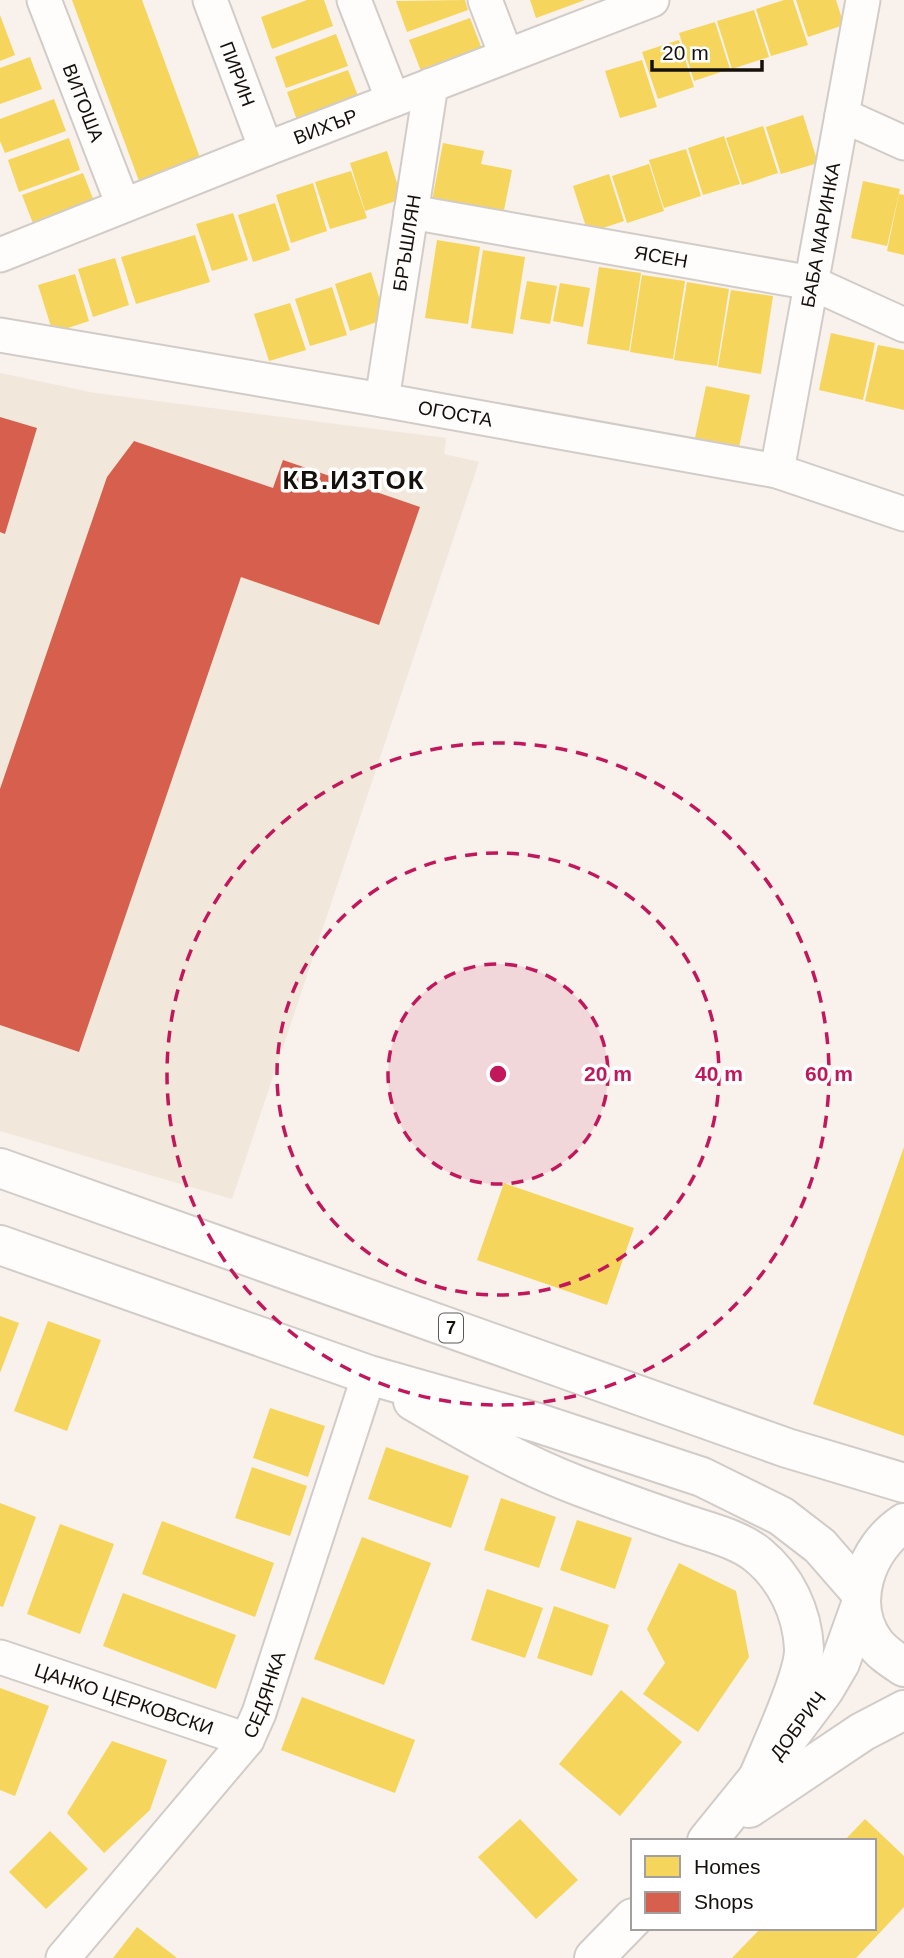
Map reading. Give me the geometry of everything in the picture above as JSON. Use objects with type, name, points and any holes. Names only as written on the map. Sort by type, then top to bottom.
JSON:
[{"type":"main road","name":"7","points":[[0,1168],[787,1448],[904,1483]]},
{"type":"main road","points":[[0,1245],[369,1375],[538,1423],[702,1476],[781,1516],[820,1546],[861,1600],[866,1626],[875,1643],[904,1667]]},
{"type":"main road","points":[[369,1375],[478,1439],[533,1467],[577,1486],[729,1539],[756,1553],[776,1572],[792,1596],[801,1621],[804,1651],[799,1674],[758,1778]]},
{"type":"main road","name":"ДОБРИЧ","points":[[712,1836],[824,1690],[840,1663],[861,1600],[866,1571],[881,1544],[904,1523]]},
{"type":"main road","name":"ДОБРИЧ","points":[[712,1836],[813,1764],[862,1732],[904,1710]]},
{"type":"main road","points":[[594,1958],[631,1920]]},
{"type":"street","name":"ВИТОША","points":[[44,0],[123,205]]},
{"type":"street","name":"ПИРИН","points":[[210,0],[266,149]]},
{"type":"street","points":[[354,0],[393,100]]},
{"type":"street","points":[[485,0],[506,55]]},
{"type":"street","name":"БАБА МАРИНКА","points":[[777,471],[863,0]]},
{"type":"street","name":"ВИХЪР","points":[[0,255],[634,3]]},
{"type":"street","name":"БРЪШЛЯН","points":[[382,400],[431,85]]},
{"type":"street","points":[[842,116],[904,143]]},
{"type":"street","name":"ЯСЕН","points":[[411,212],[812,283],[904,325]]},
{"type":"street","name":"ОГОСТА","points":[[0,335],[777,471],[904,514]]},
{"type":"street","name":"СЕДЯНКА","points":[[63,1958],[247,1740],[259,1713],[369,1375]]},
{"type":"street","name":"ЦАНКО ЦЕРКОВСКИ","points":[[0,1657],[247,1740]]},
{"type":"shaded area","points":[[0,373],[95,393],[446,438],[444,454],[479,462],[232,1199],[0,1131]]},
{"type":"building: Homes","points":[[72,0],[142,0],[203,166],[142,189]]},
{"type":"building: Homes","points":[[307,0],[324,0],[333,26],[272,49],[261,17]]},
{"type":"building: Homes","points":[[465,0],[468,10],[407,32],[396,1]]},
{"type":"building: Homes","points":[[530,0],[585,0],[536,18]]},
{"type":"building: Homes","points":[[784,0],[793,0],[808,45],[771,56],[756,9]]},
{"type":"building: Homes","points":[[796,0],[836,0],[844,25],[808,37]]},
{"type":"building: Homes","points":[[754,10],[769,57],[732,69],[717,21]]},
{"type":"building: Homes","points":[[0,15],[15,55],[0,61]]},
{"type":"building: Homes","points":[[470,18],[482,49],[421,71],[409,40]]},
{"type":"building: Homes","points":[[715,22],[730,69],[694,81],[679,33]]},
{"type":"building: Homes","points":[[336,34],[348,66],[286,88],[275,57]]},
{"type":"building: Homes","points":[[679,40],[694,87],[658,99],[642,52]]},
{"type":"building: Homes","points":[[30,57],[42,89],[0,104],[0,68]]},
{"type":"building: Homes","points":[[642,60],[657,107],[620,118],[605,71]]},
{"type":"building: Homes","points":[[348,70],[360,101],[298,123],[287,92]]},
{"type":"building: Homes","points":[[54,99],[66,131],[5,153],[0,141],[0,119]]},
{"type":"building: Homes","points":[[803,115],[818,163],[781,174],[766,127]]},
{"type":"building: Homes","points":[[763,126],[778,173],[742,185],[726,138]]},
{"type":"building: Homes","points":[[724,136],[740,184],[703,195],[688,148]]},
{"type":"building: Homes","points":[[69,138],[80,170],[19,192],[8,160]]},
{"type":"building: Homes","points":[[443,143],[484,151],[481,164],[512,170],[502,220],[431,206]]},
{"type":"building: Homes","points":[[686,149],[701,196],[664,208],[649,160]]},
{"type":"building: Homes","points":[[387,151],[402,199],[365,211],[350,163]]},
{"type":"building: Homes","points":[[649,164],[664,211],[627,223],[612,176]]},
{"type":"building: Homes","points":[[351,171],[367,218],[330,229],[315,182]]},
{"type":"building: Homes","points":[[83,173],[95,204],[34,226],[22,195]]},
{"type":"building: Homes","points":[[609,174],[624,221],[588,233],[573,186]]},
{"type":"building: Homes","points":[[863,181],[900,189],[887,246],[851,238]]},
{"type":"building: Homes","points":[[313,183],[327,231],[291,243],[276,195]]},
{"type":"building: Homes","points":[[899,194],[904,195],[904,255],[887,251]]},
{"type":"building: Homes","points":[[275,203],[290,250],[253,262],[238,215]]},
{"type":"building: Homes","points":[[233,213],[248,260],[212,271],[196,224]]},
{"type":"building: Homes","points":[[195,235],[210,282],[136,304],[121,257]]},
{"type":"building: Homes","points":[[437,240],[480,247],[468,324],[425,318]]},
{"type":"building: Homes","points":[[483,250],[525,257],[513,334],[471,328]]},
{"type":"building: Homes","points":[[115,258],[129,305],[93,317],[78,269]]},
{"type":"building: Homes","points":[[599,267],[641,273],[629,351],[587,344]]},
{"type":"building: Homes","points":[[371,272],[386,319],[350,331],[335,284]]},
{"type":"building: Homes","points":[[75,274],[89,321],[53,333],[38,285]]},
{"type":"building: Homes","points":[[642,275],[685,281],[673,359],[630,352]]},
{"type":"building: Homes","points":[[527,281],[557,286],[550,324],[520,319]]},
{"type":"building: Homes","points":[[687,282],[729,289],[717,366],[674,360]]},
{"type":"building: Homes","points":[[560,283],[590,288],[583,327],[553,321]]},
{"type":"building: Homes","points":[[332,287],[347,335],[310,346],[295,299]]},
{"type":"building: Homes","points":[[731,290],[773,296],[761,374],[718,367]]},
{"type":"building: Homes","points":[[290,303],[306,350],[269,361],[254,314]]},
{"type":"building: Homes","points":[[831,333],[875,343],[863,400],[819,390]]},
{"type":"building: Homes","points":[[878,345],[904,350],[904,410],[865,401]]},
{"type":"building: Homes","points":[[706,386],[750,395],[738,452],[694,443]]},
{"type":"building: Homes","points":[[904,1147],[904,1436],[813,1404]]},
{"type":"building: Homes","points":[[504,1183],[634,1228],[607,1305],[477,1260]]},
{"type":"building: Homes","points":[[0,1316],[19,1323],[0,1373]]},
{"type":"building: Homes","points":[[48,1321],[101,1340],[67,1431],[14,1411]]},
{"type":"building: Homes","points":[[270,1408],[325,1426],[308,1477],[253,1458]]},
{"type":"building: Homes","points":[[386,1447],[469,1476],[451,1528],[368,1499]]},
{"type":"building: Homes","points":[[252,1467],[307,1486],[290,1536],[235,1518]]},
{"type":"building: Homes","points":[[501,1498],[556,1517],[539,1568],[484,1550]]},
{"type":"building: Homes","points":[[0,1503],[36,1517],[3,1607],[0,1606]]},
{"type":"building: Homes","points":[[577,1520],[632,1538],[615,1589],[560,1570]]},
{"type":"building: Homes","points":[[162,1521],[274,1563],[255,1617],[142,1574]]},
{"type":"building: Homes","points":[[60,1524],[114,1544],[80,1634],[27,1614]]},
{"type":"building: Homes","points":[[362,1537],[431,1563],[384,1685],[314,1659]]},
{"type":"building: Homes","points":[[679,1563],[736,1591],[749,1657],[698,1732],[643,1694],[665,1663],[647,1629]]},
{"type":"building: Homes","points":[[487,1589],[543,1608],[525,1658],[471,1640]]},
{"type":"building: Homes","points":[[123,1593],[236,1635],[216,1689],[103,1646]]},
{"type":"building: Homes","points":[[554,1606],[609,1625],[592,1676],[537,1658]]},
{"type":"building: Homes","points":[[0,1688],[49,1706],[15,1796],[0,1790]]},
{"type":"building: Homes","points":[[621,1690],[682,1742],[620,1816],[559,1764]]},
{"type":"building: Homes","points":[[302,1697],[415,1740],[395,1793],[281,1750]]},
{"type":"building: Homes","points":[[112,1741],[167,1760],[150,1810],[104,1853],[67,1813]]},
{"type":"building: Homes","points":[[520,1819],[578,1880],[536,1919],[478,1857]]},
{"type":"building: Homes","points":[[865,1819],[904,1856],[904,1907],[856,1958],[732,1958],[759,1930],[876,1930],[876,1839],[846,1839]]},
{"type":"building: Homes","points":[[50,1831],[88,1869],[46,1909],[9,1872]]},
{"type":"building: Homes","points":[[137,1927],[177,1958],[113,1958]]},
{"type":"building: Shops","points":[[0,417],[37,428],[5,534],[0,532]]},
{"type":"building: Shops","points":[[134,441],[273,488],[283,460],[420,507],[379,625],[241,577],[79,1052],[0,1025],[0,789],[107,477]]},
{"type":"district","name":"КВ.ИЗТОК","points":[[354,480]]}]
